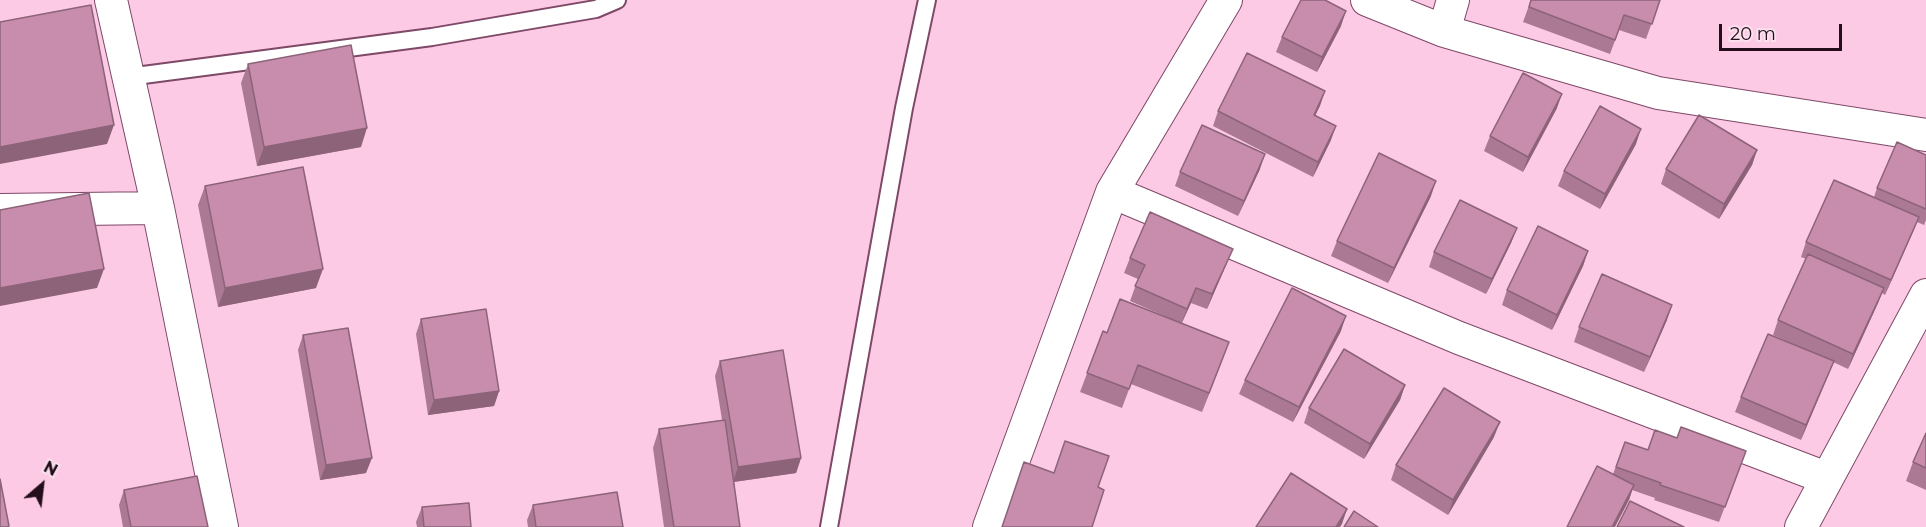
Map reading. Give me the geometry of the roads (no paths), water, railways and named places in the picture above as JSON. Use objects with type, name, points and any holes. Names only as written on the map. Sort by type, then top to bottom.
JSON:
[{"type":"street","points":[[111,0],[158,208],[222,527]]},
{"type":"street","points":[[989,527],[1112,192],[1226,0]]},
{"type":"street","points":[[1367,0],[1444,31],[1658,93],[1926,135]]},
{"type":"street","points":[[1444,31],[1453,0]]},
{"type":"street","points":[[1112,192],[1459,338],[1826,478]]},
{"type":"street","points":[[0,210],[158,208]]},
{"type":"street","points":[[1801,527],[1926,295]]},
{"type":"lane","points":[[128,77],[432,37],[596,9],[617,0]]},
{"type":"lane","points":[[829,527],[904,108],[927,0]]}]
